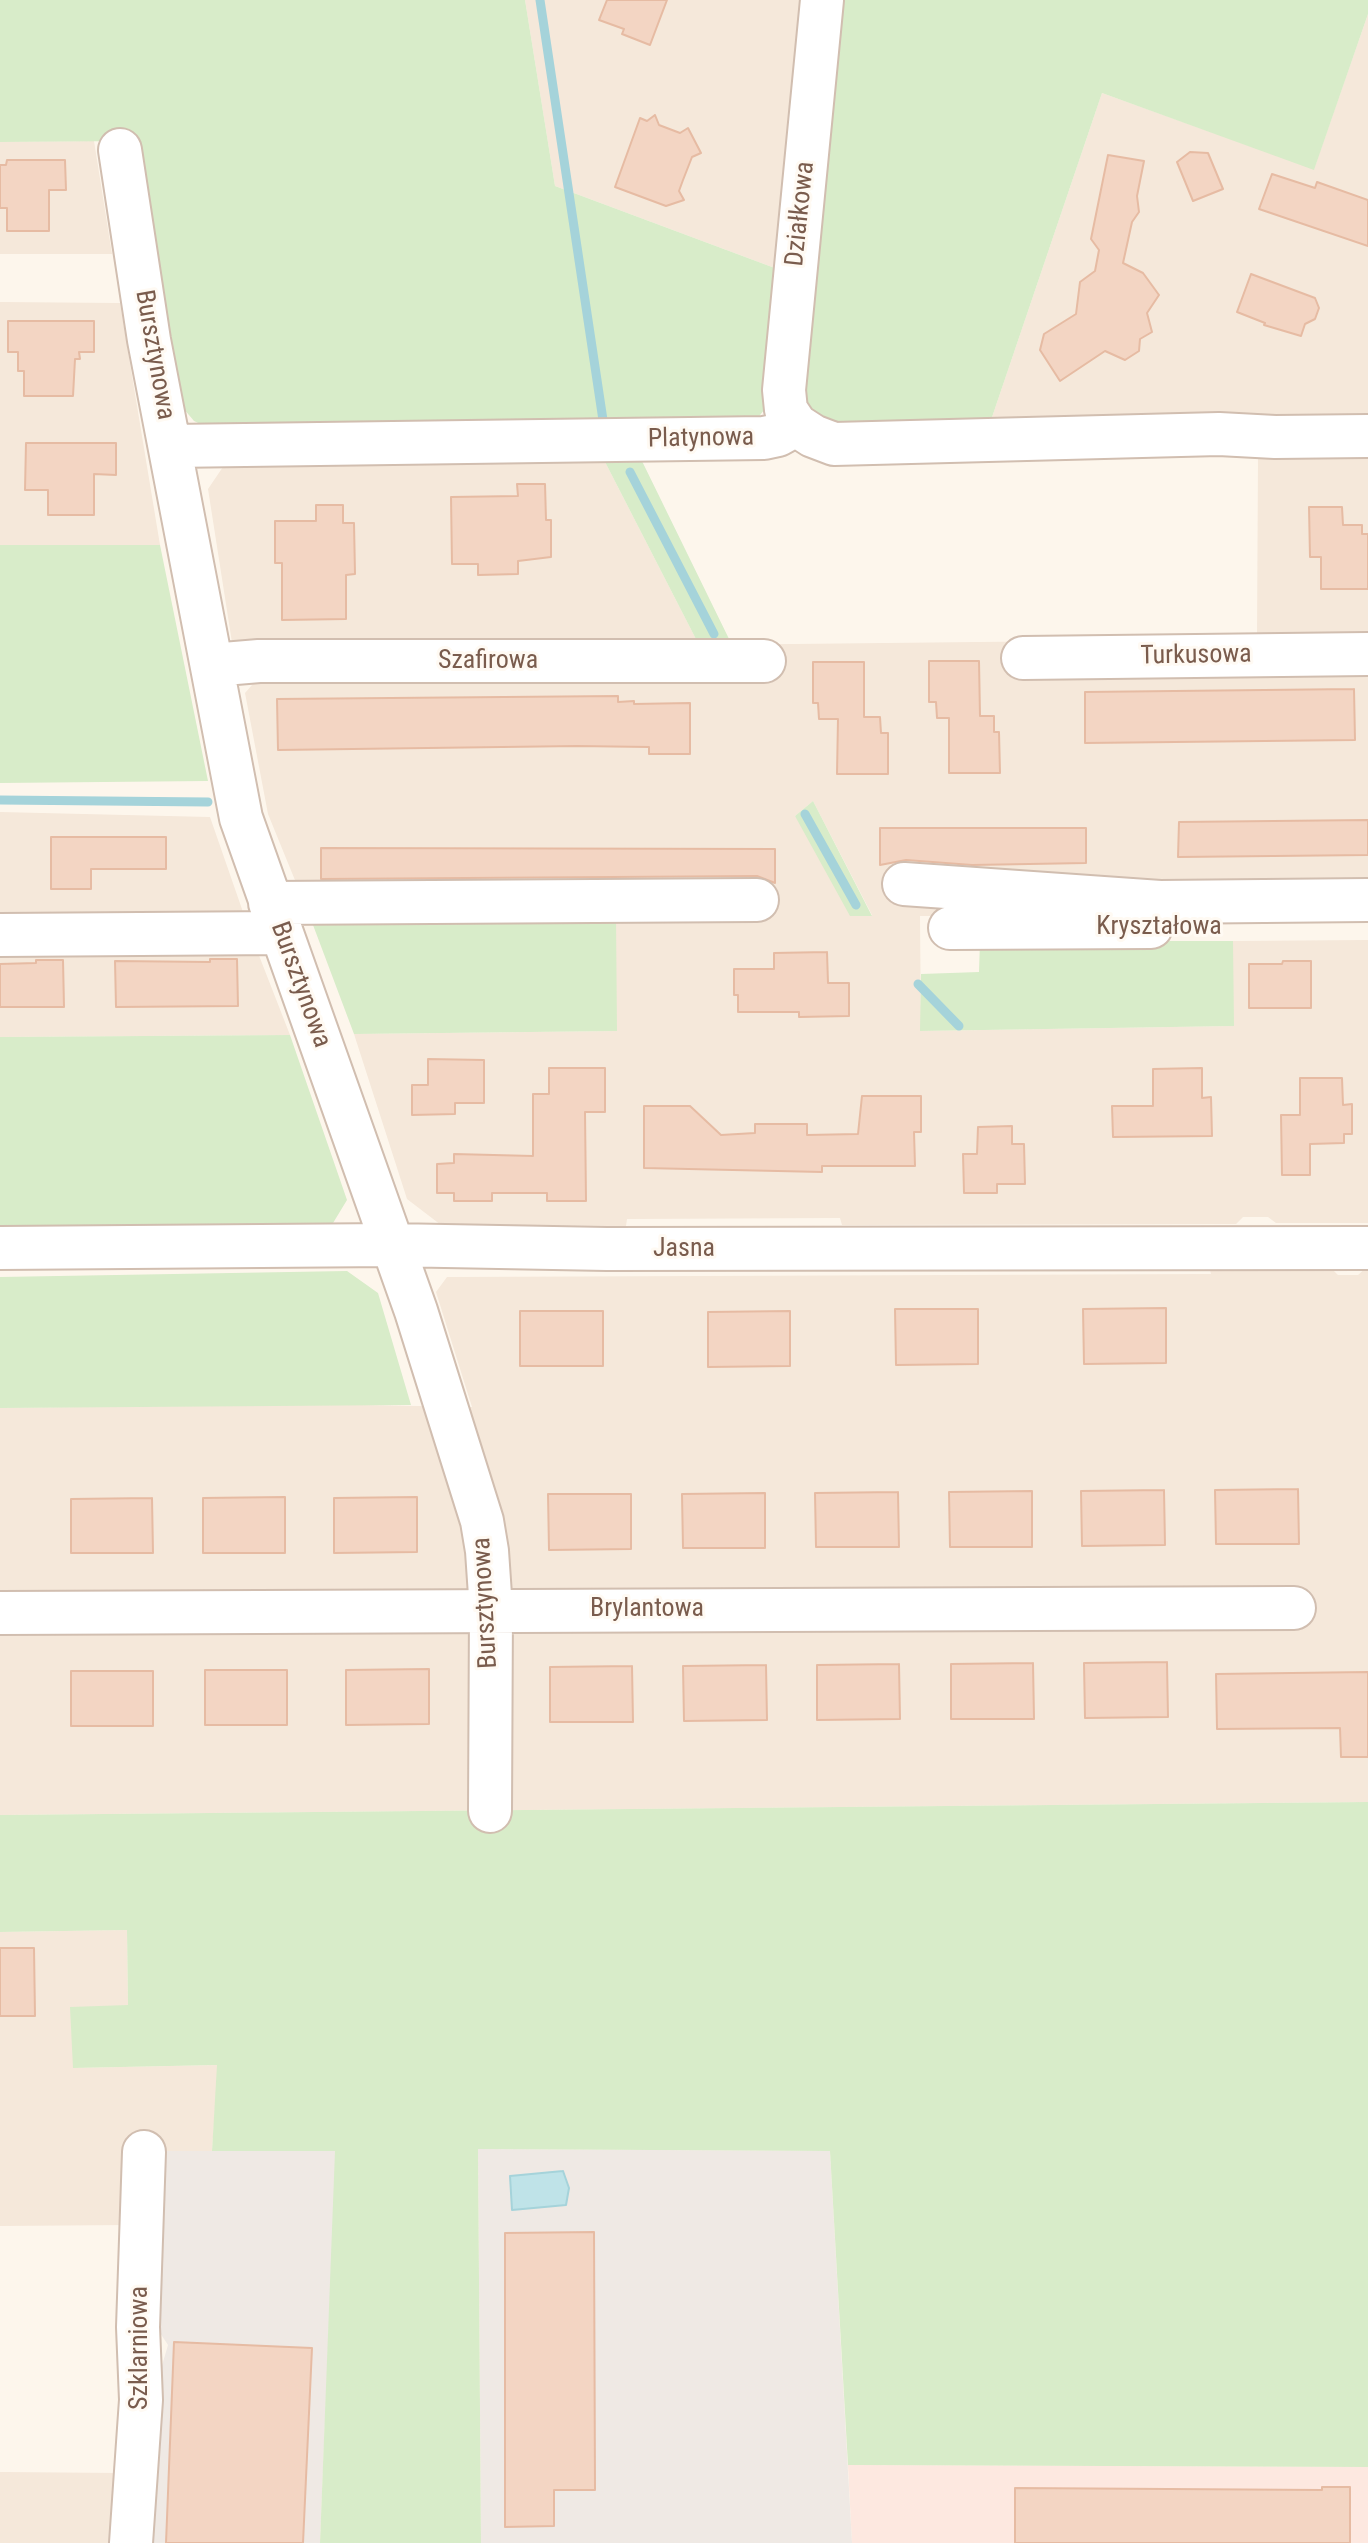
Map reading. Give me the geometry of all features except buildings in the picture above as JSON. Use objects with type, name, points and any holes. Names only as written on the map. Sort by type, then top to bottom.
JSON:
[{"type":"street","name":"Działkowa","points":[[796,425],[786,410],[784,390],[822,0]]},
{"type":"street","name":"Bursztynowa","points":[[120,150],[149,340],[241,818],[416,1311],[482,1521],[491,1610],[490,1811]]},
{"type":"street","points":[[796,425],[834,444],[1219,434],[1368,436]]},
{"type":"street","name":"Platynowa","points":[[171,446],[764,438],[778,435],[796,425]]},
{"type":"street","name":"Turkusowa","points":[[1023,658],[1368,654]]},
{"type":"street","name":"Szafirowa","points":[[212,665],[259,661],[764,661]]},
{"type":"street","points":[[904,884],[1160,902],[1368,900]]},
{"type":"street","points":[[0,935],[275,918],[757,900]]},
{"type":"street","name":"Kryształowa","points":[[950,928],[1368,926]]},
{"type":"street","name":"Jasna","points":[[0,1248],[391,1245],[607,1249],[1368,1248]]},
{"type":"street","name":"Brylantowa","points":[[0,1613],[1294,1608]]},
{"type":"street","name":"Szklarniowa","points":[[131,2543],[141,2400],[138,2327],[144,2152]]},
{"type":"shaded area","points":[[525,0],[812,0],[780,270],[555,186]]},
{"type":"shaded area","points":[[1368,14],[1368,422],[989,426],[1102,93],[1314,169]]},
{"type":"shaded area","points":[[94,141],[112,254],[0,254],[0,142]]},
{"type":"shaded area","points":[[0,302],[120,303],[160,545],[0,545]]},
{"type":"shaded area","points":[[1368,452],[1368,884],[1102,915],[920,916],[921,1031],[1233,1026],[1233,941],[1368,940],[1368,1223],[1276,1223],[1268,1217],[1243,1217],[1236,1224],[842,1225],[840,1218],[627,1219],[626,1226],[441,1225],[407,1199],[354,1034],[617,1031],[310,917],[268,814],[245,693],[259,677],[233,649],[208,489],[227,461],[603,458],[699,645],[1257,639],[1258,453]],"holes":[[[813,801],[872,916],[795,816]]]},
{"type":"shaded area","points":[[0,812],[210,817],[290,1035],[0,1037]]},
{"type":"shaded area","points":[[1209,1266],[1329,1266],[1338,1275],[1358,1275],[1368,1266],[1368,1802],[0,1815],[0,1408],[309,1404],[472,1407],[436,1292],[447,1277],[1211,1274]]},
{"type":"shaded area","points":[[127,1930],[128,2005],[73,2068],[218,2065],[212,2151],[156,2151],[130,2225],[0,2226],[0,1932]]},
{"type":"shaded area","points":[[478,2149],[830,2151],[852,2543],[481,2543]]},
{"type":"shaded area","points":[[156,2151],[336,2151],[320,2543],[153,2543],[161,2369],[168,2345],[147,2313]]},
{"type":"shaded area","points":[[848,2465],[1368,2467],[1368,2543],[852,2543]]},
{"type":"shaded area","points":[[0,2472],[123,2473],[119,2543],[0,2543]]},
{"type":"green space","points":[[0,0],[525,0],[555,186],[780,270],[768,405],[749,429],[218,432],[194,421],[178,402],[133,141],[0,142]]},
{"type":"green space","points":[[837,0],[1368,0],[1368,14],[1314,170],[1102,93],[989,426],[840,429],[798,408]]},
{"type":"green space","points":[[640,457],[732,645],[699,645],[603,458]]},
{"type":"green space","points":[[0,545],[160,545],[208,781],[0,783]]},
{"type":"green space","points":[[813,801],[872,916],[850,916],[795,816]]},
{"type":"green space","points":[[310,917],[616,917],[617,1031],[354,1034]]},
{"type":"green space","points":[[980,941],[1233,941],[1234,1026],[920,1031],[921,974],[979,972]]},
{"type":"green space","points":[[290,1035],[347,1200],[330,1228],[0,1229],[0,1037]]},
{"type":"green space","points":[[347,1271],[378,1293],[411,1405],[0,1408],[0,1277]]},
{"type":"green space","points":[[1368,1802],[1368,2467],[848,2465],[830,2151],[478,2149],[481,2543],[320,2543],[335,2151],[212,2151],[217,2065],[73,2068],[70,2007],[128,2005],[127,1930],[0,1932],[0,1815]]},
{"type":"water","points":[[563,2171],[569,2188],[566,2205],[512,2210],[510,2176]]},
{"type":"waterway","points":[[540,0],[603,420]]},
{"type":"waterway","points":[[630,472],[714,634]]},
{"type":"waterway","points":[[0,800],[208,802]]},
{"type":"waterway","points":[[805,814],[856,905]]},
{"type":"waterway","points":[[918,984],[959,1026]]}]
